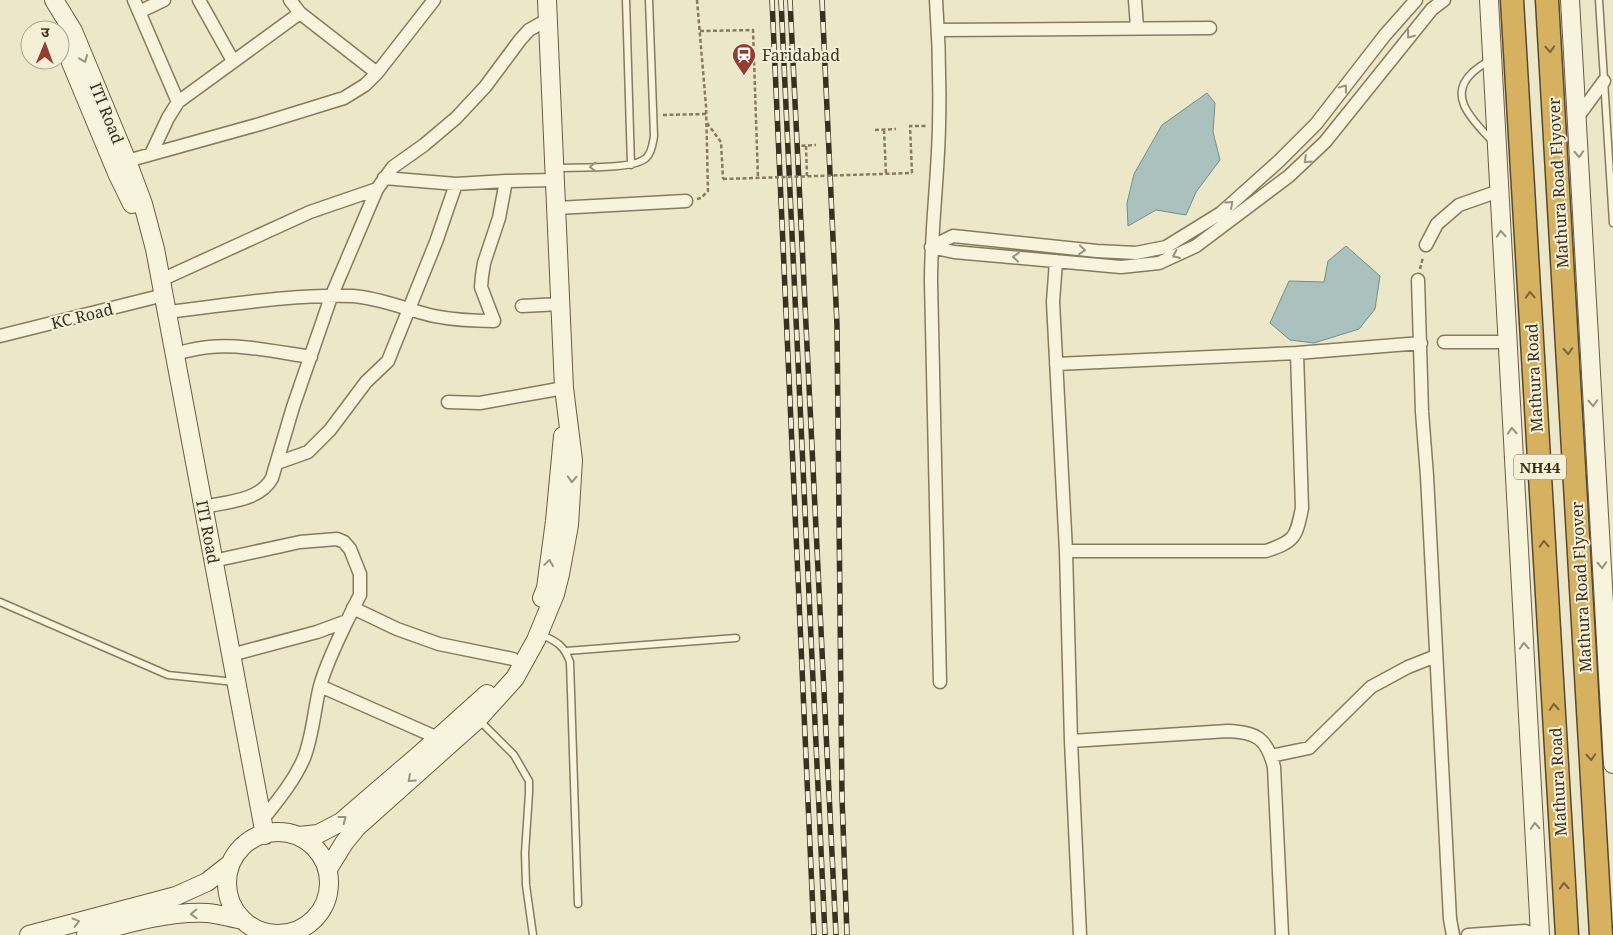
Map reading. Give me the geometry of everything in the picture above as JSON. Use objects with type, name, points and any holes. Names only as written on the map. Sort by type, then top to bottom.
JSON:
[{"type":"highway","name":"Mathura Road","points":[[1512,0],[1567,935]]},
{"type":"highway","name":"Mathura Road Flyover","points":[[1548,0],[1601,935]]},
{"type":"street","name":"ITI Road","points":[[52,0],[55,20]]},
{"type":"street","name":"ITI Road","points":[[52,0],[73,31],[127,161],[143,204],[155,249],[264,826]]},
{"type":"street","points":[[134,0],[178,102]]},
{"type":"street","points":[[139,12],[164,0]]},
{"type":"street","points":[[199,0],[232,61]]},
{"type":"street","points":[[127,161],[260,124],[344,98],[365,85],[377,73],[434,0]]},
{"type":"street","points":[[328,869],[344,843],[358,827],[478,719],[514,678],[539,633],[557,588],[569,525],[573,460],[564,388],[547,0]]},
{"type":"street","points":[[936,0],[939,126],[931,247],[940,682]]},
{"type":"street","points":[[1136,0],[1136,27]]},
{"type":"street","points":[[931,247],[953,236],[1097,251],[1136,253],[1166,247],[1221,213],[1279,161],[1316,124],[1385,35],[1416,0]]},
{"type":"street","points":[[931,247],[954,252],[1121,267],[1159,263],[1196,246],[1289,176],[1325,142],[1432,9],[1444,0]]},
{"type":"street","points":[[1570,0],[1613,764]]},
{"type":"street","points":[[1468,935],[1525,931],[1540,935],[1493,57],[1487,2]]},
{"type":"street","points":[[151,154],[168,118],[178,102],[232,61],[296,4],[377,73]]},
{"type":"street","points":[[203,507],[251,496],[267,487],[272,478],[293,407],[331,297],[377,189],[384,178],[393,167],[424,146],[456,118],[485,87],[529,30],[547,20]]},
{"type":"street","points":[[938,30],[1136,27],[1210,28]]},
{"type":"street","name":"ITI Road","points":[[70,60],[117,173],[133,205],[149,230]]},
{"type":"street","points":[[1577,118],[1604,81]]},
{"type":"street","points":[[384,178],[456,184],[506,181],[555,174]]},
{"type":"street","points":[[167,312],[277,299],[353,296],[375,299],[434,316],[463,320],[494,321],[482,286],[482,276],[484,263],[499,218],[506,181]]},
{"type":"street","points":[[277,463],[308,452],[330,430],[366,382],[388,361],[436,242],[456,184]]},
{"type":"street","name":"KC Road","points":[[0,336],[162,287],[310,212],[377,189]]},
{"type":"street","points":[[1426,245],[1437,224],[1459,205],[1499,191]]},
{"type":"street","points":[[557,208],[686,202]]},
{"type":"street","points":[[1056,260],[1053,302],[1066,551],[1070,741],[1080,935]]},
{"type":"street","points":[[1418,280],[1422,412],[1450,918],[1453,935]]},
{"type":"street","points":[[522,306],[561,304]]},
{"type":"street","points":[[1444,342],[1507,342]]},
{"type":"street","points":[[1056,364],[1297,353],[1421,343]]},
{"type":"street","points":[[174,354],[209,347],[228,347],[252,348],[311,357]]},
{"type":"street","points":[[1066,551],[1266,551],[1288,544],[1298,530],[1302,508],[1297,353]]},
{"type":"street","points":[[448,402],[480,403],[564,388]]},
{"type":"street","points":[[264,826],[272,832],[299,836],[318,834],[341,822],[486,696],[513,659],[530,626],[546,588],[566,413]]},
{"type":"street","points":[[213,562],[300,542],[337,539],[344,542],[350,549],[360,574],[360,595],[334,647],[320,686],[304,758],[264,826],[256,837],[236,853],[230,864],[227,879],[230,902],[242,920],[261,933],[282,934],[303,931],[319,914],[329,888],[328,869],[321,855],[299,836]]},
{"type":"street","points":[[353,608],[397,629],[439,644],[513,659]]},
{"type":"street","points":[[231,655],[317,632],[347,621]]},
{"type":"street","points":[[1271,756],[1309,748],[1371,687],[1408,667],[1436,656]]},
{"type":"street","points":[[320,686],[438,738]]},
{"type":"street","points":[[1070,741],[1228,731],[1245,731],[1260,739],[1270,751],[1274,767],[1282,935]]},
{"type":"street","points":[[29,935],[176,896],[207,882],[230,864]]},
{"type":"street","points":[[86,935],[126,923],[178,914],[209,913],[242,920]]},
{"type":"lane","points":[[626,0],[631,165]]},
{"type":"lane","points":[[555,174],[631,165],[647,158],[652,146],[654,116],[649,0]]},
{"type":"lane","points":[[1599,0],[1613,223]]},
{"type":"lane","points":[[1493,57],[1472,73],[1464,82],[1461,92],[1463,103],[1470,115],[1498,147]]},
{"type":"lane","points":[[0,602],[168,674],[236,682]]},
{"type":"lane","points":[[539,633],[554,640],[566,651],[570,662],[578,904]]},
{"type":"lane","points":[[566,651],[736,638]]},
{"type":"lane","points":[[478,719],[505,744],[514,755],[529,781],[524,853],[526,885],[533,935]]},
{"type":"path","points":[[686,202],[701,198],[708,191],[707,114],[697,0]]},
{"type":"path","points":[[699,31],[752,30],[758,178]]},
{"type":"path","points":[[654,116],[707,114]]},
{"type":"path","points":[[707,123],[721,142],[722,179],[912,173],[910,126]]},
{"type":"path","points":[[875,130],[896,129]]},
{"type":"path","points":[[884,130],[886,174]]},
{"type":"path","points":[[795,146],[816,146]]},
{"type":"path","points":[[806,146],[807,177]]},
{"type":"path","points":[[1418,280],[1426,245]]},
{"type":"water","points":[[1207,93],[1215,103],[1213,132],[1220,160],[1196,192],[1186,215],[1156,210],[1128,226],[1127,203],[1134,174],[1162,125]]},
{"type":"water","points":[[1346,246],[1380,276],[1375,309],[1359,329],[1314,343],[1290,340],[1270,323],[1289,281],[1324,282],[1328,261]]},
{"type":"railway","points":[[772,0],[814,935]]},
{"type":"railway","points":[[781,0],[825,935]]},
{"type":"railway","points":[[790,0],[836,935]]},
{"type":"railway","points":[[822,0],[837,325],[842,797],[847,935]]},
{"type":"place","name":"Faridabad","points":[[744,76]]}]
